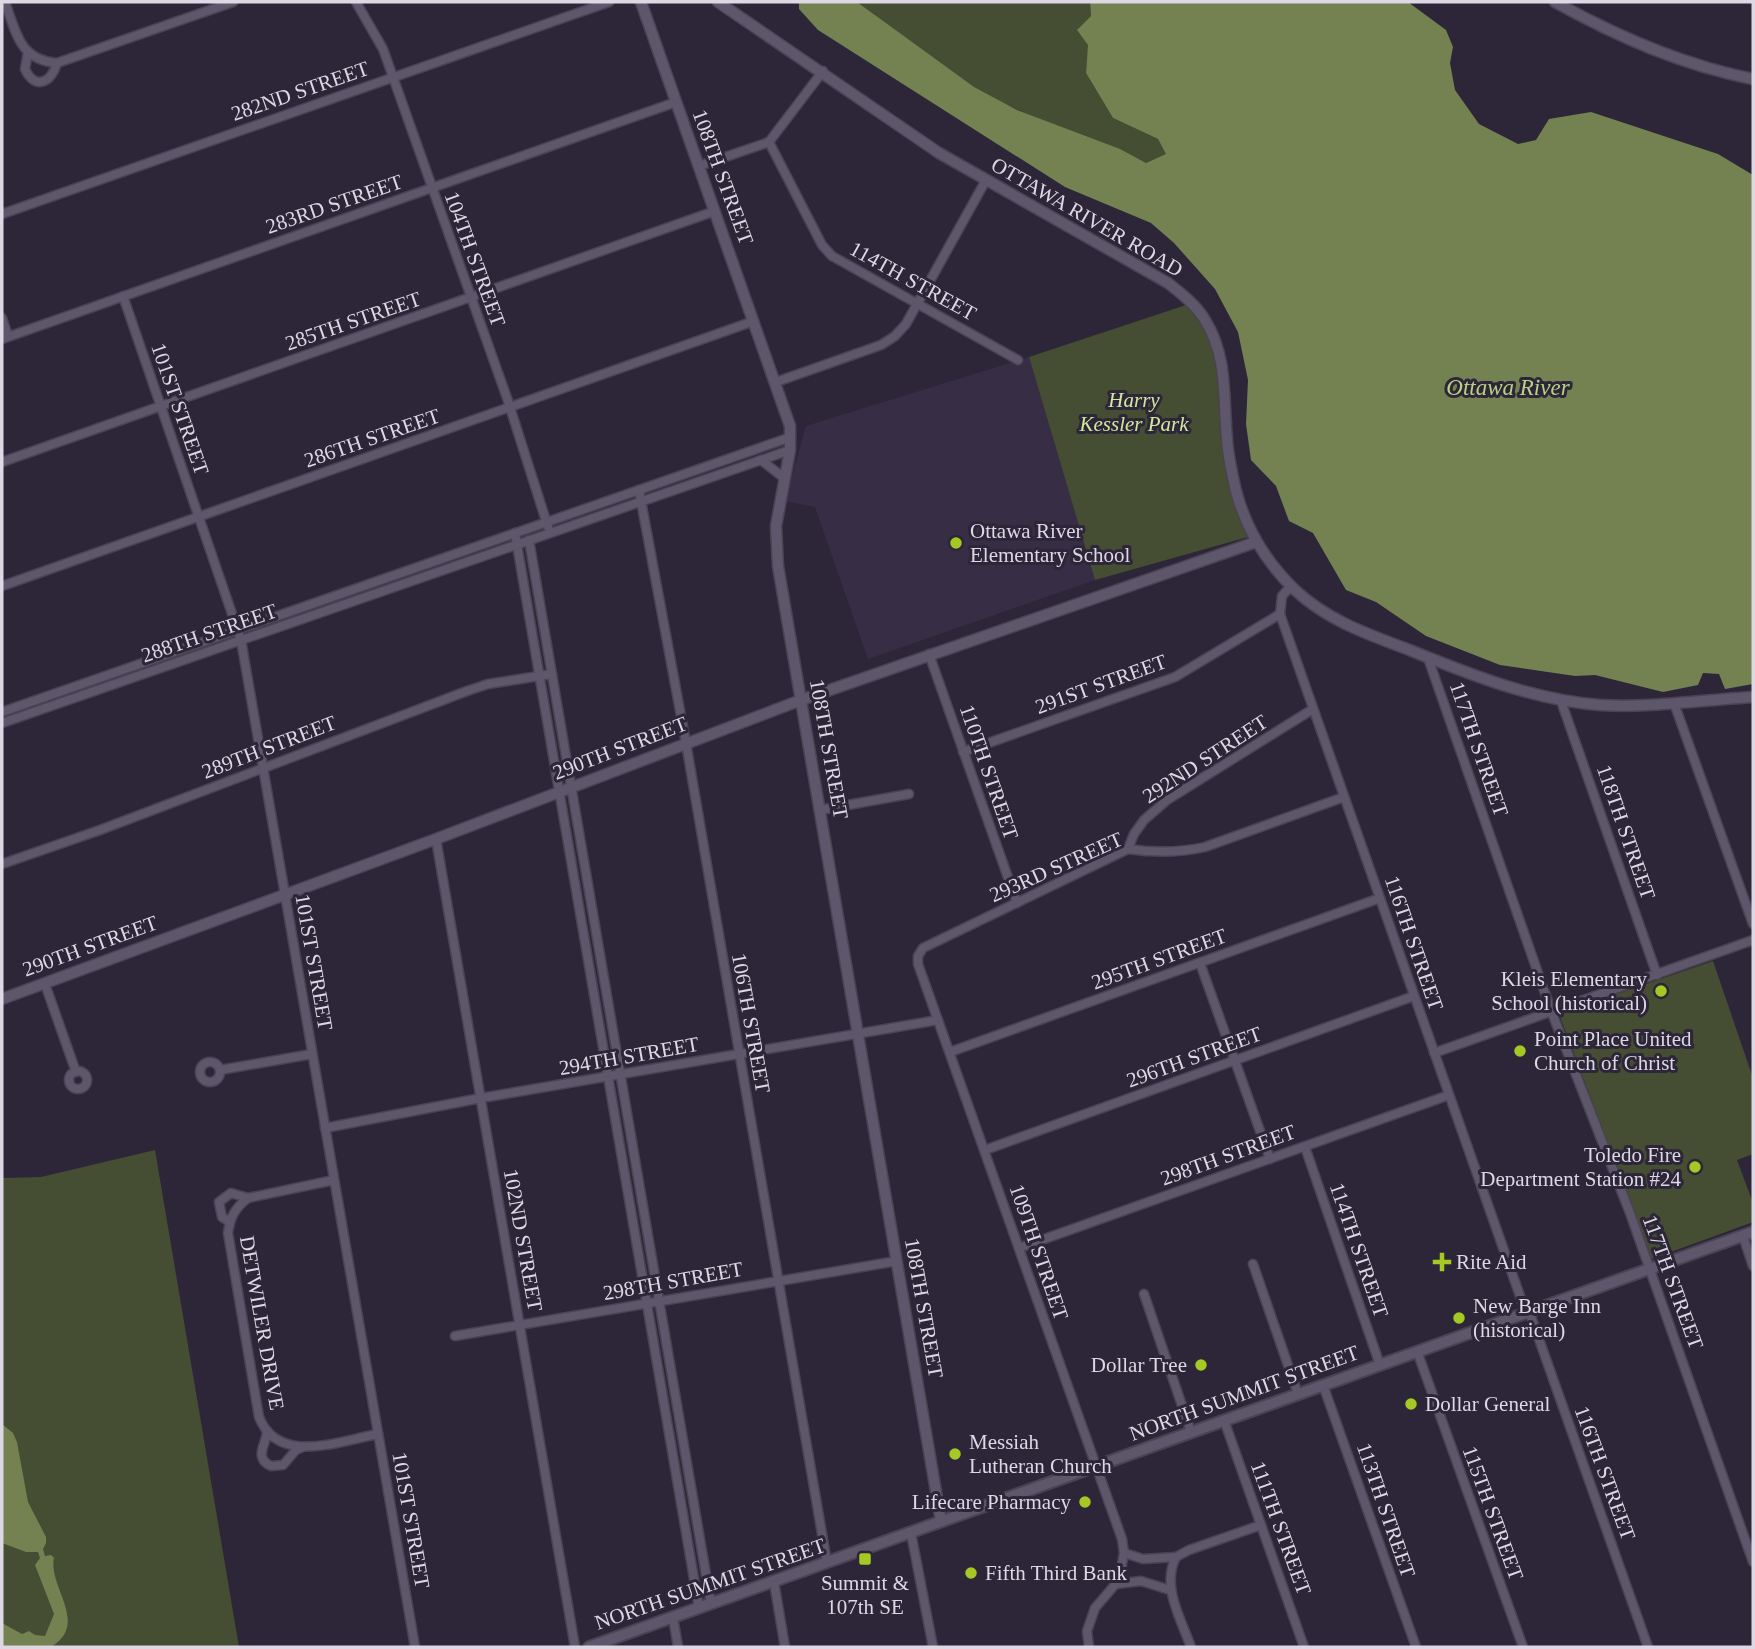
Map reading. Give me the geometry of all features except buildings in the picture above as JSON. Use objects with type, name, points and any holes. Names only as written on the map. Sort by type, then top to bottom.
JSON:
[{"type":"main road","name":"NORTH SUMMIT STREET","points":[[589,1647],[1748,1234]]},
{"type":"street","points":[[5,2],[18,39],[28,52],[40,59],[57,62],[233,2]]},
{"type":"street","name":"104TH STREET","points":[[356,2],[378,37],[509,408],[549,533]]},
{"type":"street","name":"282ND STREET","points":[[2,214],[609,2]]},
{"type":"street","name":"108TH STREET","points":[[641,2],[790,426],[790,450],[777,513],[775,540],[941,1521]]},
{"type":"street","name":"OTTAWA RIVER ROAD","points":[[719,2],[823,71],[916,138],[1168,283],[1189,300],[1205,319],[1216,341],[1223,367],[1227,440],[1236,492],[1246,520],[1256,542],[1274,568],[1321,611],[1428,658],[1525,692],[1561,701],[1602,705],[1753,697]]},
{"type":"street","points":[[1555,2],[1651,50],[1707,69],[1753,79]]},
{"type":"street","points":[[28,52],[25,69],[30,78],[37,81],[46,81],[52,76],[57,62]]},
{"type":"street","points":[[699,166],[769,142],[781,130],[823,71]]},
{"type":"street","name":"283RD STREET","points":[[5,337],[676,102]]},
{"type":"street","name":"114TH STREET","points":[[769,142],[822,246],[832,256],[1018,360]]},
{"type":"street","points":[[776,382],[881,345],[895,336],[906,324],[986,180]]},
{"type":"street","name":"285TH STREET","points":[[2,463],[715,211]]},
{"type":"street","name":"101ST STREET","points":[[123,296],[241,640],[415,1647]]},
{"type":"street","points":[[2,318],[5,337]]},
{"type":"street","name":"286TH STREET","points":[[2,586],[754,321]]},
{"type":"street","name":"288TH STREET","points":[[2,712],[791,437]]},
{"type":"street","name":"288TH STREET","points":[[2,723],[790,450]]},
{"type":"street","points":[[761,460],[784,478]]},
{"type":"street","name":"106TH STREET","points":[[639,490],[686,743],[827,1563]]},
{"type":"street","points":[[515,533],[699,1608]]},
{"type":"street","points":[[529,540],[711,1604]]},
{"type":"street","name":"290TH STREET","points":[[2,999],[929,653],[1256,542]]},
{"type":"street","points":[[423,565],[427,576]]},
{"type":"street","points":[[1280,614],[1282,596],[1291,586]]},
{"type":"street","points":[[332,597],[335,608]]},
{"type":"street","name":"116TH STREET","points":[[1280,614],[1434,1053],[1648,1647]]},
{"type":"street","name":"291ST STREET","points":[[963,751],[1164,682],[1280,614]]},
{"type":"street","name":"110TH STREET","points":[[929,653],[1017,903]]},
{"type":"street","name":"117TH STREET","points":[[1428,658],[1552,1013],[1650,1269],[1753,1562]]},
{"type":"street","name":"289TH STREET","points":[[2,864],[467,691],[488,684],[552,674]]},
{"type":"street","points":[[86,682],[90,693]]},
{"type":"street","name":"118TH STREET","points":[[1561,701],[1657,975]]},
{"type":"street","points":[[1674,703],[1753,924]]},
{"type":"street","name":"292ND STREET","points":[[1128,849],[1144,820],[1167,800],[1313,709]]},
{"type":"street","points":[[820,810],[909,794]]},
{"type":"street","name":"293RD STREET","points":[[918,964],[918,956],[923,948],[1128,849],[1158,853],[1205,847],[1343,797]]},
{"type":"street","name":"102ND STREET","points":[[436,839],[575,1647]]},
{"type":"street","name":"295TH STREET","points":[[950,1052],[1380,898]]},
{"type":"street","points":[[583,929],[595,927]]},
{"type":"street","points":[[1434,1053],[1753,940]]},
{"type":"street","points":[[1200,963],[1270,1159]]},
{"type":"street","name":"109TH STREET","points":[[918,964],[1122,1539],[1124,1553]]},
{"type":"street","points":[[45,984],[76,1072]]},
{"type":"street","name":"296TH STREET","points":[[985,1150],[1414,996]]},
{"type":"street","name":"294TH STREET","points":[[325,1128],[481,1098],[938,1020]]},
{"type":"street","points":[[220,1070],[312,1054]]},
{"type":"street","name":"298TH STREET","points":[[1020,1248],[1449,1095]]},
{"type":"street","name":"114TH STREET","points":[[1305,1147],[1380,1365]]},
{"type":"street","points":[[229,1222],[222,1217],[219,1202],[231,1193],[248,1198],[334,1180]]},
{"type":"street","points":[[627,1188],[640,1186]]},
{"type":"street","name":"DETWILER DRIVE","points":[[248,1198],[238,1206],[229,1222],[228,1233],[259,1417],[267,1433],[277,1441],[289,1446],[303,1447]]},
{"type":"street","points":[[1748,1234],[1753,1266]]},
{"type":"street","name":"298TH STREET","points":[[456,1336],[897,1261]]},
{"type":"street","points":[[1253,1264],[1298,1394]]},
{"type":"street","points":[[1144,1294],[1191,1432]]},
{"type":"street","name":"115TH STREET","points":[[1418,1351],[1522,1647]]},
{"type":"street","name":"113TH STREET","points":[[1323,1385],[1416,1647]]},
{"type":"street","name":"111TH STREET","points":[[1224,1420],[1304,1647]]},
{"type":"street","points":[[267,1433],[260,1451],[262,1458],[271,1466],[283,1465],[296,1450],[303,1447],[378,1434]]},
{"type":"street","points":[[673,1454],[685,1452]]},
{"type":"street","points":[[1089,1647],[1087,1631],[1095,1608],[1119,1580],[1124,1553],[1143,1559],[1175,1557],[1261,1525]]},
{"type":"street","points":[[911,1533],[933,1647]]},
{"type":"street","points":[[1175,1557],[1169,1574],[1170,1590],[1191,1647]]},
{"type":"street","points":[[1116,1584],[1141,1581],[1170,1590]]},
{"type":"street","points":[[774,1582],[785,1647]]},
{"type":"street","points":[[673,1617],[678,1647]]},
{"type":"shaded area","name":"Ottawa River Elementary School","points":[[1029,357],[1095,580],[868,659],[815,507],[785,501],[806,426]]},
{"type":"green space","points":[[857,2],[1090,2],[1086,73],[1113,118],[1158,139],[1167,154],[1146,163],[995,99],[944,68]]},
{"type":"green space","name":"Harry Kessler Park","points":[[1186,305],[1208,335],[1213,352],[1219,388],[1224,455],[1232,491],[1248,537],[1095,580],[1029,357]]},
{"type":"green space","points":[[1713,961],[1753,1078],[1753,1154],[1737,1160],[1753,1203],[1753,1222],[1652,1259],[1559,1014]]},
{"type":"green space","points":[[155,1150],[239,1647],[2,1647],[2,1178],[41,1177]]},
{"type":"water","name":"Ottawa River","points":[[799,2],[857,2],[974,87],[1017,110],[1120,149],[1146,163],[1166,154],[1158,139],[1113,118],[1086,73],[1088,45],[1077,30],[1091,16],[1090,2],[1408,2],[1446,30],[1453,47],[1450,63],[1455,90],[1479,124],[1518,144],[1536,140],[1549,119],[1591,112],[1718,154],[1753,175],[1753,684],[1725,689],[1719,674],[1703,673],[1698,685],[1663,692],[1595,675],[1575,676],[1500,665],[1426,636],[1376,602],[1346,590],[1313,533],[1289,521],[1276,486],[1251,460],[1246,424],[1248,380],[1238,332],[1215,289],[1174,243],[1151,223],[1065,187],[818,30],[799,9]]},
{"type":"water","points":[[2,1424],[13,1433],[17,1442],[28,1502],[46,1537],[43,1549],[45,1556],[51,1555],[54,1558],[56,1581],[68,1616],[62,1638],[51,1647],[2,1646],[2,1623],[22,1634],[29,1631],[45,1636],[54,1614],[35,1565],[40,1558],[38,1552],[26,1552],[2,1543]]},
{"type":"place","name":"Ottawa River Elementary School","points":[[956,543]]},
{"type":"place","name":"Kleis Elementary School (historical)","points":[[1661,991]]},
{"type":"place","name":"Point Place United Church of Christ","points":[[1520,1051]]},
{"type":"place","name":"Toledo Fire Department Station #24","points":[[1695,1167]]},
{"type":"place","name":"Rite Aid","points":[[1442,1262]]},
{"type":"place","name":"New Barge Inn (historical)","points":[[1459,1318]]},
{"type":"place","name":"Dollar Tree","points":[[1201,1365]]},
{"type":"place","name":"Dollar General","points":[[1411,1404]]},
{"type":"place","name":"Messiah Lutheran Church","points":[[955,1454]]},
{"type":"place","name":"Lifecare Pharmacy","points":[[1085,1502]]},
{"type":"place","name":"Summit & 107th SE","points":[[865,1559]]},
{"type":"place","name":"Fifth Third Bank","points":[[971,1573]]}]
